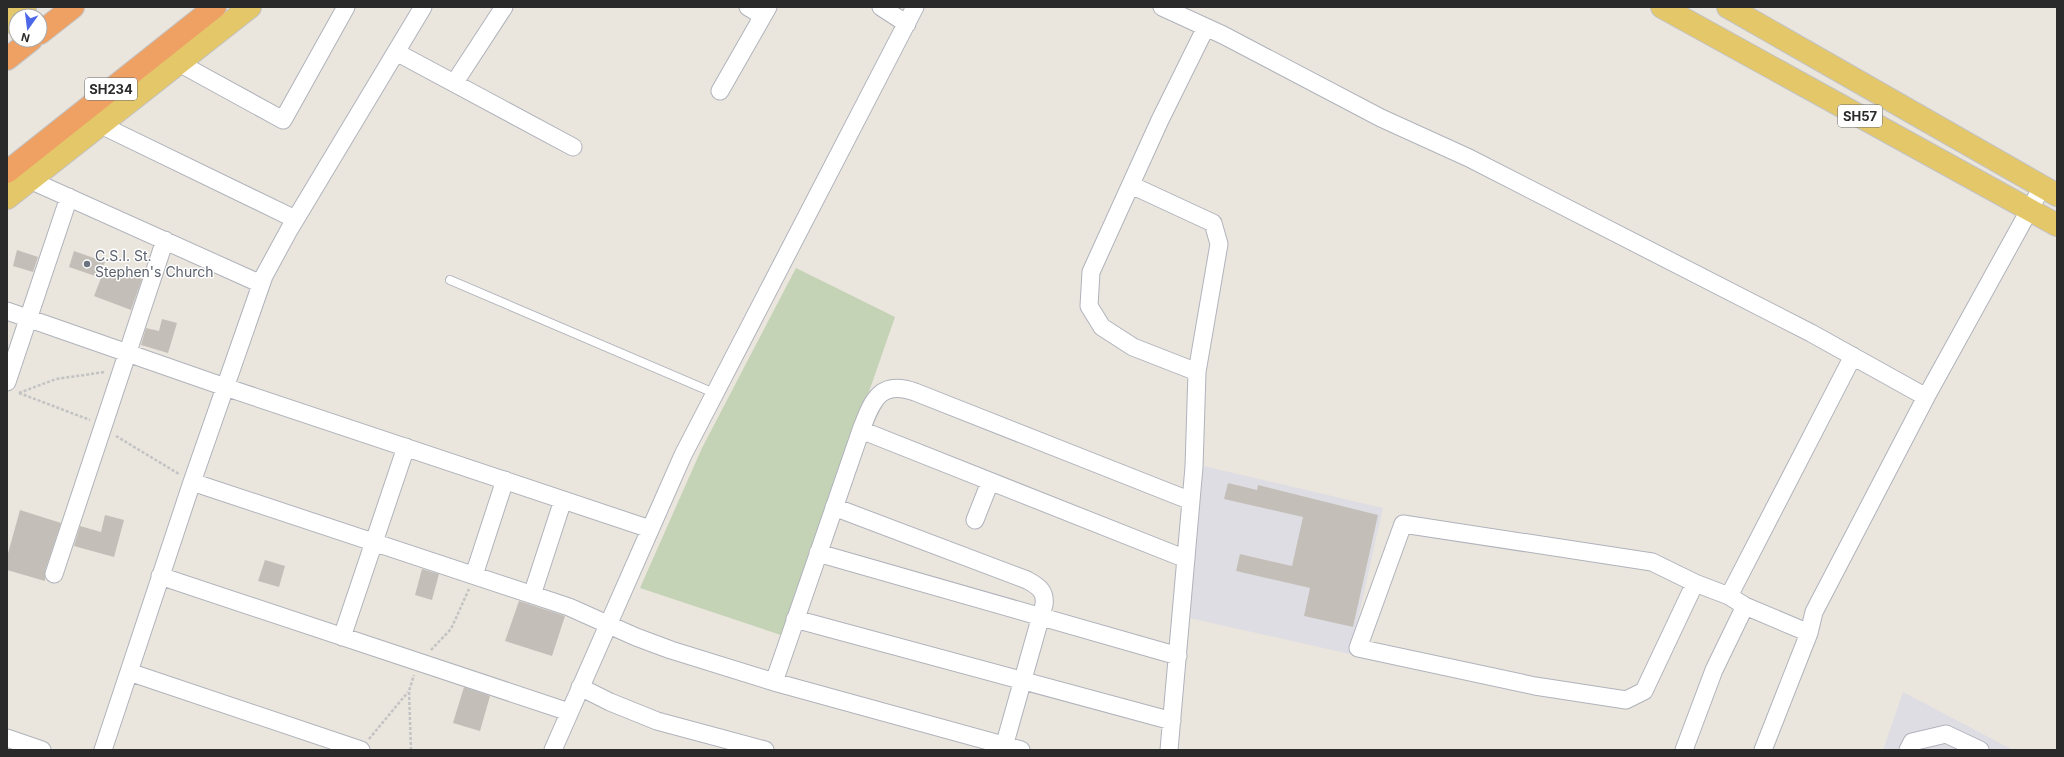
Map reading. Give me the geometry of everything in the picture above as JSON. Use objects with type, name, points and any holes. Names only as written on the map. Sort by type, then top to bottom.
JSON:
[{"type":"highway","points":[[48,27],[73,7]]},
{"type":"highway","name":"SH234","points":[[7,172],[214,7]]},
{"type":"highway","points":[[7,59],[21,48]]},
{"type":"main road","points":[[7,22],[26,7]]},
{"type":"main road","points":[[7,198],[250,7]]},
{"type":"main road","name":"SH57","points":[[1662,7],[2057,225]]},
{"type":"main road","name":"SH57","points":[[1728,7],[2050,191]]},
{"type":"street","points":[[179,63],[283,120],[346,7]]},
{"type":"street","points":[[102,750],[192,482],[261,284],[276,252],[295,219],[423,7]]},
{"type":"street","points":[[454,82],[504,7]]},
{"type":"street","points":[[720,91],[766,11],[748,7]]},
{"type":"street","points":[[881,7],[907,24]]},
{"type":"street","points":[[553,750],[650,529],[714,393],[915,7]]},
{"type":"street","points":[[1162,7],[1206,27],[1381,118],[1476,161],[1853,356],[1926,397]]},
{"type":"street","points":[[1197,372],[1133,347],[1102,327],[1089,306],[1091,272],[1160,120],[1206,27]]},
{"type":"street","points":[[396,52],[572,147]]},
{"type":"street","points":[[101,125],[295,219]]},
{"type":"street","points":[[30,180],[261,284]]},
{"type":"street","points":[[1131,185],[1213,222],[1219,244],[1197,372],[1194,467],[1169,750]]},
{"type":"street","points":[[1763,750],[1809,633],[1814,612],[1926,397],[2030,210],[2050,191]]},
{"type":"street","points":[[10,388],[28,318],[69,197]]},
{"type":"street","points":[[54,574],[165,240]]},
{"type":"street","points":[[7,311],[225,387],[650,529]]},
{"type":"street","points":[[1729,596],[1853,356]]},
{"type":"street","points":[[774,682],[861,430],[870,406],[879,394],[893,388],[907,389],[1191,501]]},
{"type":"street","points":[[861,430],[1186,560]]},
{"type":"street","points":[[342,637],[406,447]]},
{"type":"street","points":[[474,576],[505,480]]},
{"type":"street","points":[[192,482],[532,594],[569,607],[654,644],[774,682],[1010,749],[1023,680],[1044,605],[1044,594],[1034,584],[834,508]]},
{"type":"street","points":[[976,520],[990,482]]},
{"type":"street","points":[[532,594],[563,500]]},
{"type":"street","points":[[1695,583],[1644,691],[1626,700],[1535,686],[1358,648],[1403,524],[1652,562],[1695,583],[1729,596],[1745,606],[1809,633]]},
{"type":"street","points":[[818,554],[1178,656]]},
{"type":"street","points":[[160,576],[569,712]]},
{"type":"street","points":[[1684,750],[1714,670],[1745,606]]},
{"type":"street","points":[[796,619],[1172,721]]},
{"type":"street","points":[[129,672],[361,750]]},
{"type":"street","points":[[580,687],[610,702],[657,721],[765,750]]},
{"type":"street","points":[[1908,750],[1912,742],[1946,734],[1980,750]]},
{"type":"street","points":[[7,738],[42,750]]},
{"type":"lane","points":[[450,280],[714,393]]},
{"type":"path","points":[[10,388],[122,369]]},
{"type":"path","points":[[361,750],[409,691]]},
{"type":"shaded area","points":[[1199,465],[1383,508],[1350,654],[1189,618]]},
{"type":"shaded area","points":[[1903,692],[2013,750],[1883,750]]},
{"type":"green space","points":[[796,268],[895,317],[784,636],[640,588],[702,448]]},
{"type":"building","points":[[17,250],[38,257],[33,272],[13,266]]},
{"type":"building","points":[[74,251],[105,262],[103,266],[142,279],[131,310],[94,296],[101,278],[69,267]]},
{"type":"building","points":[[162,319],[177,323],[168,353],[141,345],[146,328],[159,331]]},
{"type":"building","points":[[1228,483],[1257,490],[1258,485],[1378,515],[1353,627],[1304,616],[1310,588],[1236,571],[1240,554],[1292,566],[1303,517],[1224,499]]},
{"type":"building","points":[[20,510],[61,523],[45,571],[45,581],[7,570],[7,557]]},
{"type":"building","points":[[105,515],[124,520],[114,557],[74,546],[80,526],[101,532]]},
{"type":"building","points":[[265,560],[285,566],[279,587],[258,581]]},
{"type":"building","points":[[422,569],[439,574],[432,600],[415,595]]},
{"type":"building","points":[[519,601],[565,616],[552,656],[505,641]]},
{"type":"building","points":[[464,687],[490,696],[480,731],[453,723]]},
{"type":"place","name":"C.S.I. St. Stephen's Church","points":[[87,264]]}]
